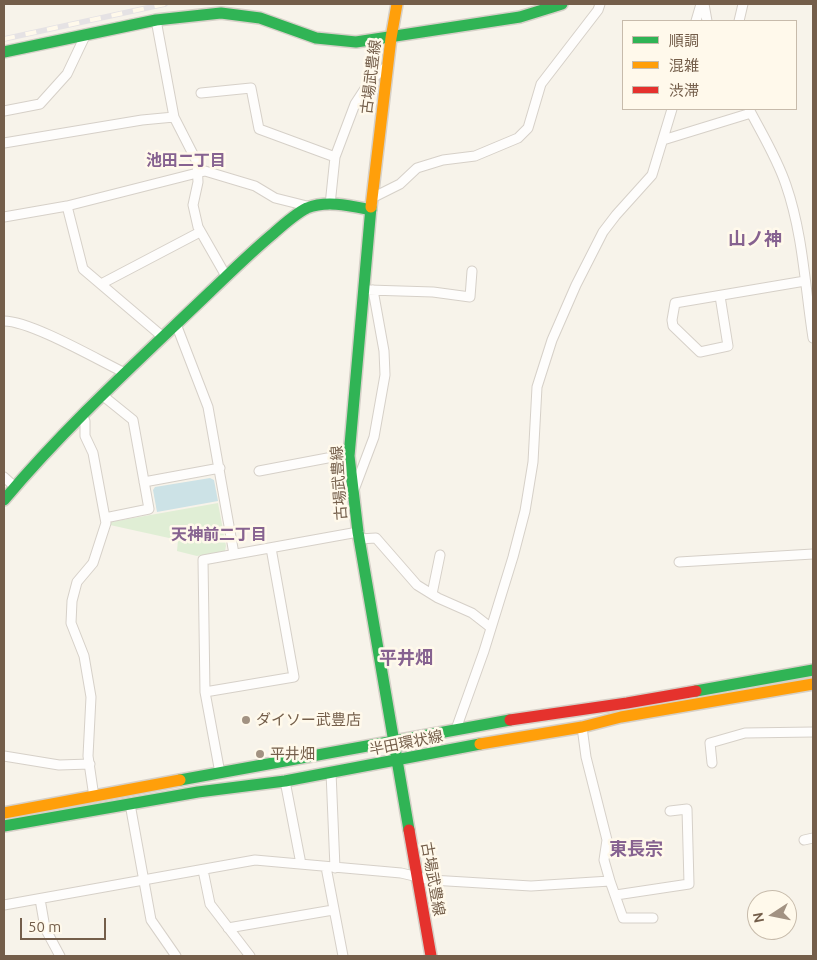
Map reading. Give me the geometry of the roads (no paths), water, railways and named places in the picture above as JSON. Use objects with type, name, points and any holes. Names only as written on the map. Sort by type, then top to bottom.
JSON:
[{"type":"main road","name":"古場武豊線","points":[[397,4],[391,38],[372,204],[368,290],[349,456],[358,535],[431,956]]},
{"type":"main road","points":[[4,52],[156,20],[221,13],[260,18],[316,38],[356,42],[480,24],[539,8],[562,4]]},
{"type":"main road","points":[[4,500],[28,469],[162,336],[294,215],[311,207],[372,204]]},
{"type":"main road","name":"半田環状線","points":[[4,812],[94,797],[456,729],[627,703],[813,670]]},
{"type":"main road","name":"半田環状線","points":[[4,826],[198,792],[285,781],[397,759],[582,727],[621,717],[813,684]]},
{"type":"street","points":[[372,204],[400,184],[417,168],[443,160],[475,156],[524,134],[528,128],[541,84],[598,10],[600,4]]},
{"type":"street","points":[[696,20],[702,4]]},
{"type":"street","points":[[702,4],[707,20]]},
{"type":"street","points":[[739,20],[743,4]]},
{"type":"street","points":[[156,20],[174,117],[197,162],[198,182],[193,205],[200,232],[226,276]]},
{"type":"street","points":[[4,111],[40,104],[67,74],[86,34]]},
{"type":"street","points":[[330,205],[335,157],[355,104],[370,82],[388,65]]},
{"type":"street","points":[[201,93],[251,88],[259,129],[335,157]]},
{"type":"street","points":[[456,729],[484,651],[525,511],[533,462],[537,387],[552,340],[576,285],[603,232],[652,175],[672,110]]},
{"type":"street","points":[[663,140],[750,111],[775,157],[786,185],[804,270],[813,332]]},
{"type":"street","points":[[4,143],[142,120],[174,117]]},
{"type":"street","points":[[4,217],[67,206],[205,171],[255,186],[275,198],[311,207]]},
{"type":"street","points":[[67,206],[83,269],[162,336]]},
{"type":"street","points":[[101,284],[200,232]]},
{"type":"street","points":[[804,270],[813,268]]},
{"type":"street","points":[[352,493],[374,437],[385,375],[384,351],[368,290],[433,292],[470,297],[472,271]]},
{"type":"street","points":[[720,296],[728,346],[700,352],[673,326],[672,320],[676,303],[805,281]]},
{"type":"street","points":[[4,322],[12,321],[30,328],[125,373]]},
{"type":"street","points":[[176,324],[198,376],[208,407],[234,554]]},
{"type":"street","points":[[102,395],[134,420],[149,509],[106,518]]},
{"type":"street","points":[[81,416],[85,421],[85,436],[93,453],[106,518],[93,563],[77,582],[72,601],[72,623],[84,656],[91,697],[88,748],[94,797]]},
{"type":"street","points":[[259,471],[338,456],[349,456]]},
{"type":"street","points":[[144,482],[220,468]]},
{"type":"street","points":[[4,478],[15,487]]},
{"type":"street","points":[[220,773],[205,692],[203,560],[358,535],[376,538],[409,577],[432,594],[472,613],[490,627]]},
{"type":"street","points":[[205,692],[294,677],[271,548]]},
{"type":"street","points":[[679,562],[813,554]]},
{"type":"street","points":[[432,594],[440,555]]},
{"type":"street","points":[[582,727],[586,757],[607,840],[604,860],[623,918],[653,918]]},
{"type":"street","points":[[712,764],[710,744],[727,737],[745,732],[813,732]]},
{"type":"street","points":[[4,756],[58,765],[90,764]]},
{"type":"street","points":[[331,772],[330,867],[333,910],[343,956]]},
{"type":"street","points":[[285,781],[301,864]]},
{"type":"street","points":[[130,804],[152,920],[176,956]]},
{"type":"street","points":[[616,894],[689,884],[687,810],[670,811]]},
{"type":"street","points":[[4,905],[255,860],[401,874],[431,880],[531,886],[610,881]]},
{"type":"street","points":[[203,870],[210,904],[250,956]]},
{"type":"street","points":[[40,899],[45,928],[60,956]]},
{"type":"street","points":[[228,928],[333,910]]},
{"type":"railway","points":[[4,39],[165,4]]},
{"type":"place","name":"ダイソー武豊店","points":[[246,720]]},
{"type":"place","name":"平井畑","points":[[260,754]]},
{"type":"district","name":"池田二丁目","points":[[186,161]]},
{"type":"district","name":"山ノ神","points":[[755,239]]},
{"type":"district","name":"天神前二丁目","points":[[219,535]]},
{"type":"district","name":"平井畑","points":[[406,658]]},
{"type":"district","name":"東長宗","points":[[636,849]]}]
